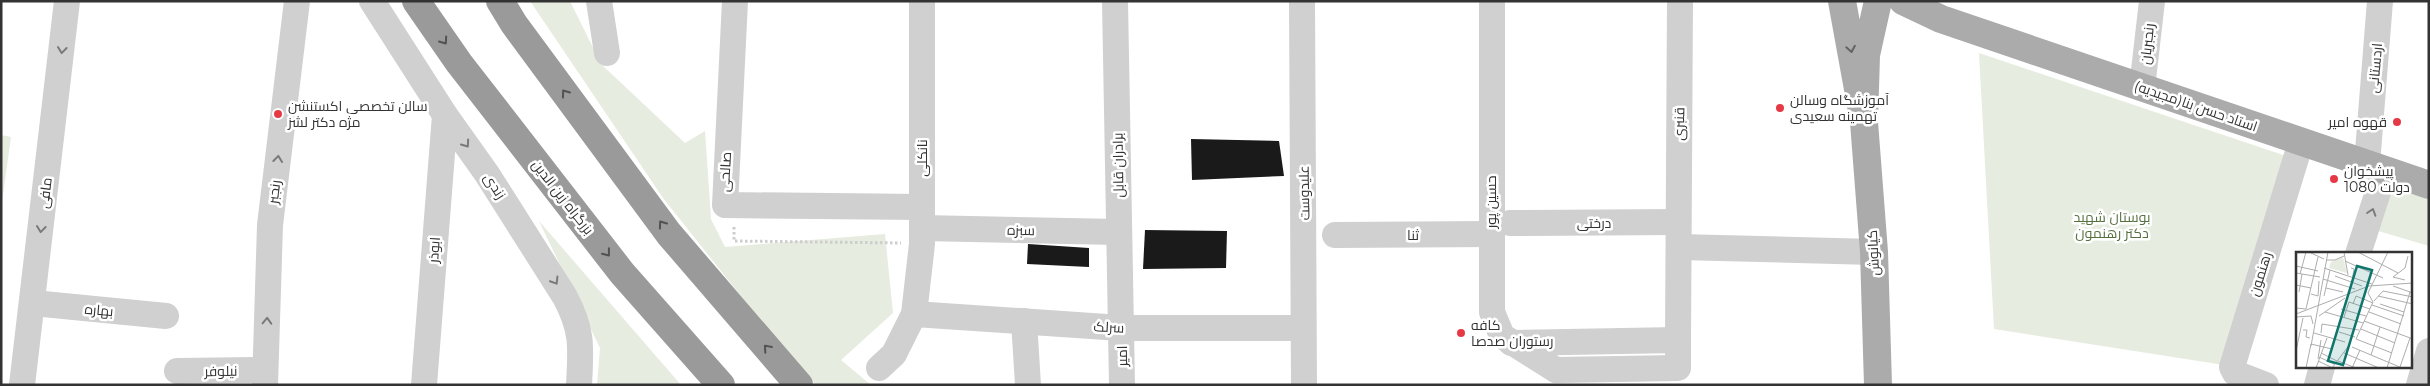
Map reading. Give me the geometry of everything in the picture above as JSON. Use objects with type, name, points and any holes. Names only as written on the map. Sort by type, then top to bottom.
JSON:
[{"type":"highway","name":"بزرگراه زین الدین","points":[[416,1],[459,63],[622,273],[720,385]]},
{"type":"highway","points":[[500,1],[514,24],[669,234],[799,385]]},
{"type":"main road","name":"کیانوش","points":[[1842,1],[1864,122],[1874,252],[1878,385]]},
{"type":"main road","name":"کیانوش","points":[[1864,122],[1866,55],[1878,1]]},
{"type":"main road","name":"استاد حسن بنا(مجیدیه)","points":[[1903,1],[1923,12],[1964,27],[2429,185]]},
{"type":"main road","points":[[1951,1],[1964,27]]},
{"type":"street","name":"مافی","points":[[22,385],[67,1]]},
{"type":"street","name":"رنجبر","points":[[265,377],[270,225],[297,1]]},
{"type":"street","name":"زندی","points":[[372,1],[445,115],[487,174],[576,317],[581,340],[579,385]]},
{"type":"street","points":[[599,1],[607,53]]},
{"type":"street","name":"صالحی","points":[[735,1],[724,202],[728,206],[922,226]]},
{"type":"street","name":"نانکلی","points":[[914,314],[922,226],[922,1]]},
{"type":"street","name":"برادران قابل","points":[[1115,1],[1121,328]]},
{"type":"street","name":"علیدوست","points":[[1302,1],[1304,385]]},
{"type":"street","name":"حسین پور","points":[[1492,1],[1501,229],[1492,312],[1495,325],[1502,336],[1557,377]]},
{"type":"street","name":"قنبری","points":[[1557,377],[1678,368],[1680,1]]},
{"type":"street","name":"رنجبریان","points":[[2142,88],[2152,1]]},
{"type":"street","name":"اردستانی","points":[[2358,252],[2376,167],[2380,1]]},
{"type":"street","name":"ابوذر","points":[[424,385],[445,115]]},
{"type":"street","name":"رهنمون","points":[[2266,385],[2235,373],[2232,367],[2301,142]]},
{"type":"street","name":"سبزه","points":[[922,226],[1119,232]]},
{"type":"street","name":"درختی","points":[[1501,229],[1679,235]]},
{"type":"street","name":"ثنا","points":[[1334,235],[1501,229]]},
{"type":"street","points":[[1679,235],[1874,252]]},
{"type":"street","name":"بهاره","points":[[32,303],[166,316]]},
{"type":"street","points":[[879,368],[894,354],[914,314]]},
{"type":"street","name":"سرلک","points":[[914,314],[1121,328],[1303,328]]},
{"type":"street","points":[[1024,321],[1028,385]]},
{"type":"street","name":"امیر","points":[[1121,328],[1122,385]]},
{"type":"street","points":[[1510,343],[1678,340]]},
{"type":"street","points":[[2419,385],[2429,351]]},
{"type":"street","points":[[2317,385],[2322,368]]},
{"type":"street","name":"نیلوفر","points":[[177,371],[265,377]]},
{"type":"path","points":[[734,206],[734,241],[922,226]]},
{"type":"green space","points":[[530,1],[570,1],[601,64],[685,143],[705,131],[711,219],[725,247],[885,234],[893,313],[841,360],[871,385],[816,385],[798,368],[663,198]]},
{"type":"green space","name":"بوستان شهید دکتر رهنمون","points":[[1979,53],[2286,156],[2224,365],[1994,329]]},
{"type":"green space","points":[[1,135],[11,137],[1,209]]},
{"type":"green space","points":[[2388,187],[2429,199],[2429,246],[2375,230]]},
{"type":"green space","points":[[539,221],[681,385],[597,385],[600,348]]},
{"type":"building","points":[[1191,139],[1279,141],[1284,176],[1192,180]]},
{"type":"building","points":[[1145,230],[1227,231],[1226,268],[1143,269]]},
{"type":"building","points":[[1028,244],[1089,248],[1089,267],[1027,264]]},
{"type":"place","name":"آموزشگاه وسالن تهمینه سعیدی","points":[[1780,108]]},
{"type":"place","name":"سالن تخصصی اکستنشن مژه دکتر لشز","points":[[278,114]]},
{"type":"place","name":"قهوه امیر","points":[[2397,122]]},
{"type":"place","name":"پیشخوان دولت 1080","points":[[2334,179]]},
{"type":"place","name":"کافه رستوران صدصا","points":[[1461,333]]}]
